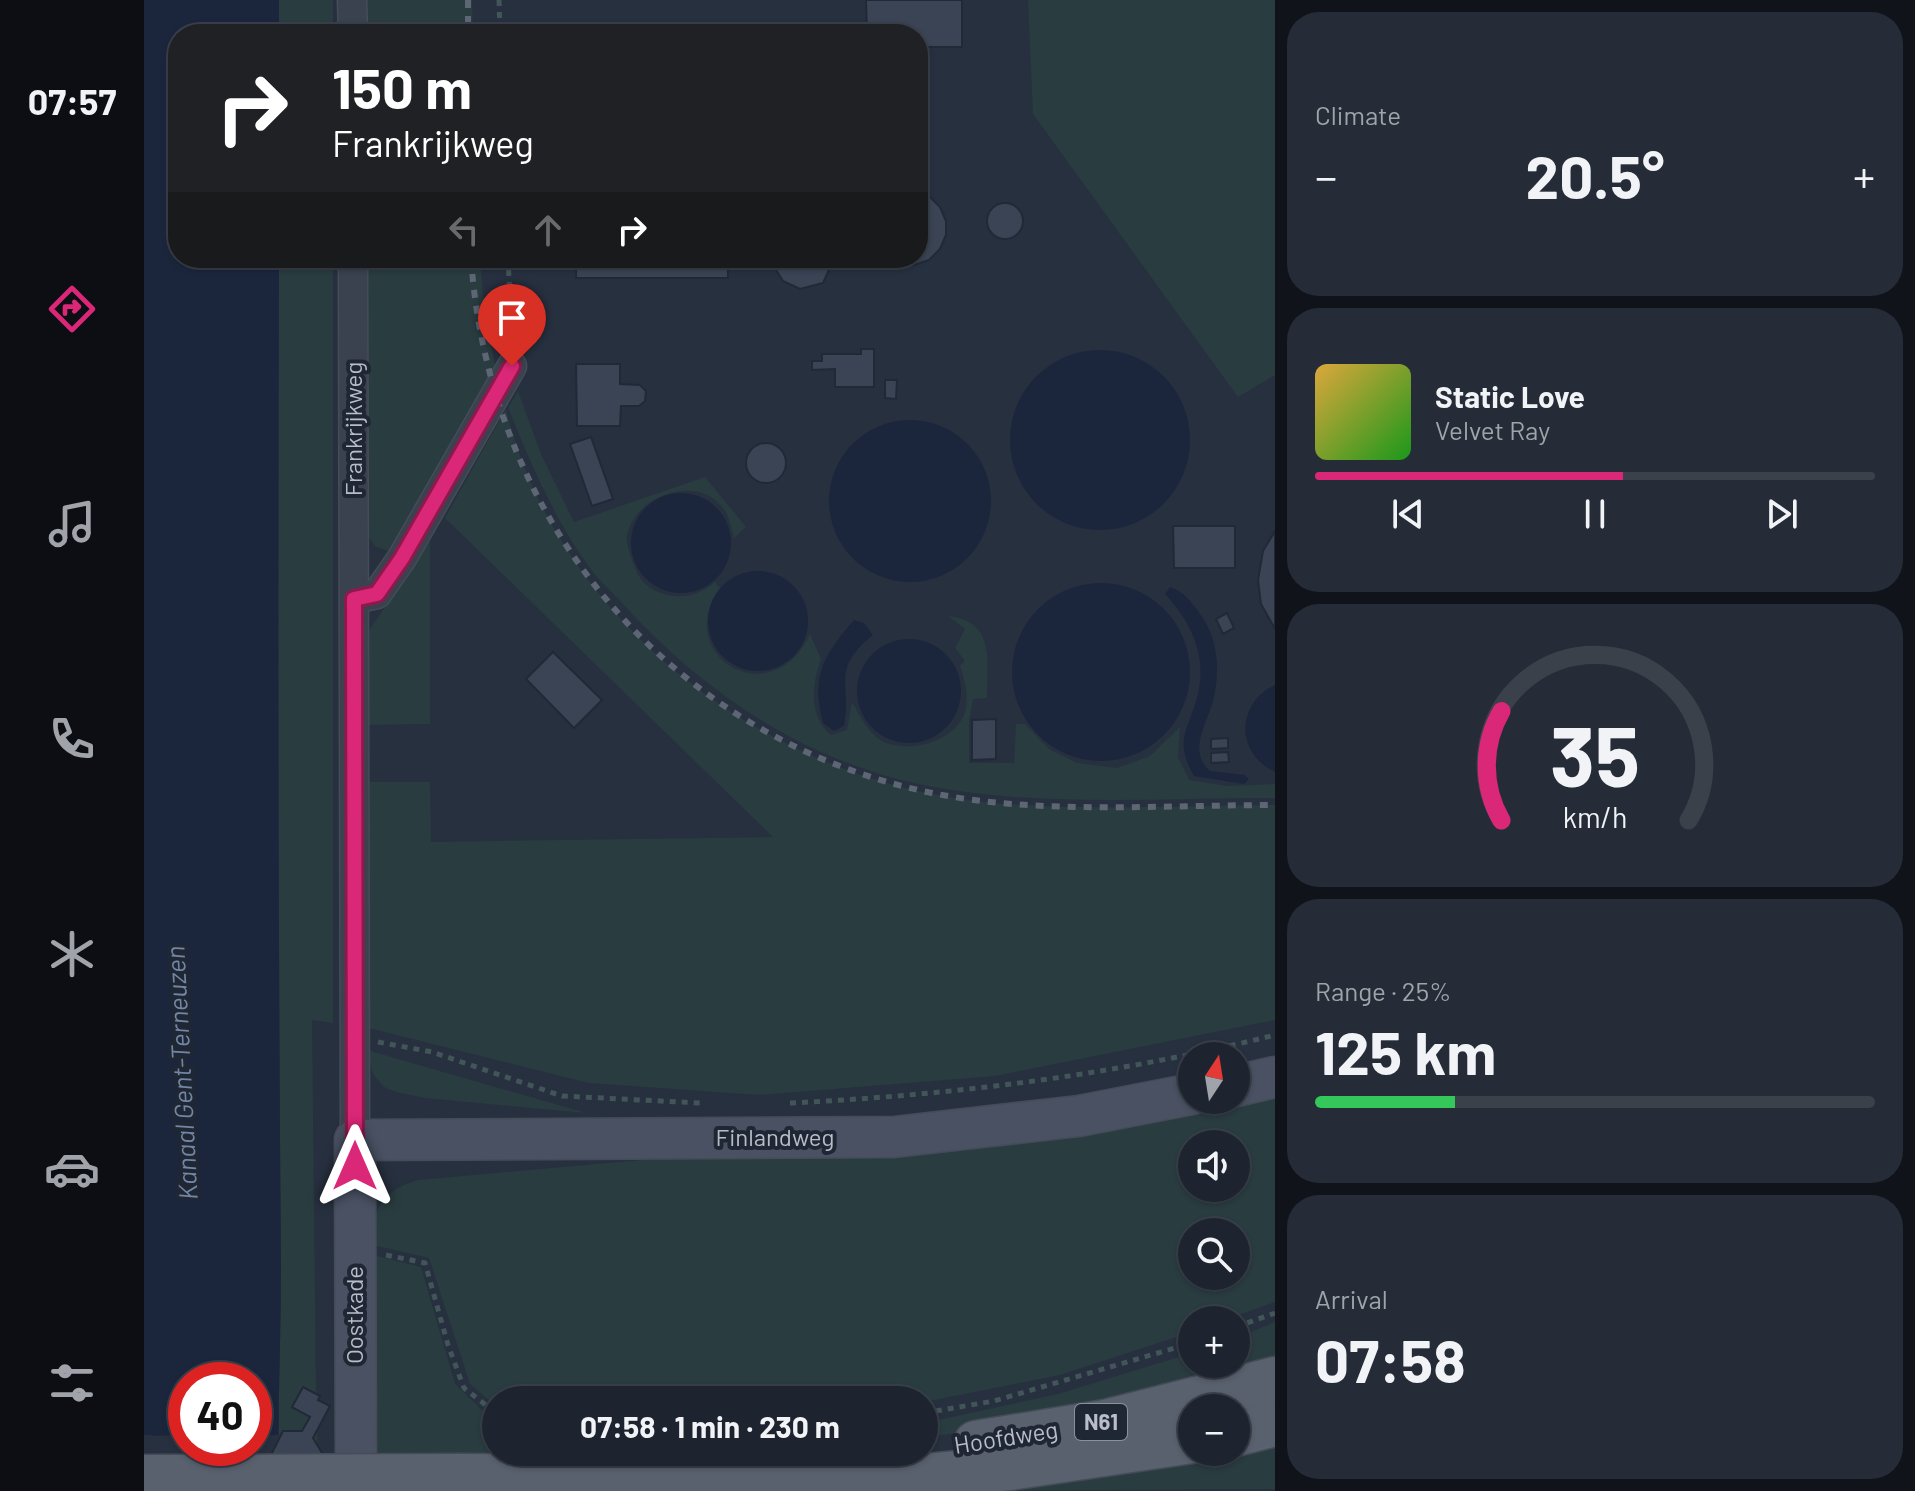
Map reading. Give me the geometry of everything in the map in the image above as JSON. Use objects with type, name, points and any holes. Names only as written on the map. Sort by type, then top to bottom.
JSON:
[{"type":"main road","name":"Hoofdweg","points":[[938,1448],[1105,1422],[1275,1379]]},
{"type":"main road","points":[[1250,1430],[1275,1424]]},
{"type":"main road","name":"Hoofdweg","points":[[144,1477],[694,1474],[907,1478],[1025,1466],[1178,1443]]},
{"type":"main road","name":"Hoofdweg","points":[[694,1474],[774,1466]]},
{"type":"street","points":[[352,0],[353,24]]},
{"type":"street","name":"Frankrijkweg","points":[[353,268],[355,1140]]},
{"type":"street","points":[[354,599],[377,594],[402,558],[512,366]]},
{"type":"street","points":[[1250,1083],[1275,1077]]},
{"type":"street","name":"Finlandweg","points":[[355,1140],[894,1137],[1079,1116],[1178,1097]]},
{"type":"street","name":"Oostkade","points":[[355,1140],[356,1491]]},
{"type":"path","points":[[499,0],[500,24]]},
{"type":"path","points":[[508,268],[512,366]]},
{"type":"path","points":[[781,1103],[904,1097],[1041,1082],[1182,1058],[1275,1035]]},
{"type":"path","points":[[355,1040],[390,1042],[432,1052],[562,1096],[704,1103]]},
{"type":"path","points":[[355,1246],[425,1263],[448,1345],[464,1388],[482,1402]]},
{"type":"path","points":[[1250,1322],[1275,1313]]},
{"type":"path","points":[[938,1411],[994,1401],[1178,1347]]},
{"type":"green space","points":[[279,0],[333,0],[333,24],[279,24]]},
{"type":"green space","points":[[362,0],[472,0],[473,24],[362,24]]},
{"type":"green space","points":[[1028,0],[1275,0],[1275,375],[1238,397],[1033,114]]},
{"type":"green space","points":[[279,268],[333,268],[333,1023],[312,1020],[316,1392],[324,1406],[317,1425],[318,1491],[279,1491]]},
{"type":"green space","points":[[364,268],[481,268],[485,318],[495,365],[456,440],[388,551],[375,546],[367,534]]},
{"type":"green space","points":[[518,391],[541,454],[574,522],[705,477],[746,527],[734,538],[727,514],[716,501],[702,493],[671,493],[643,508],[633,521],[627,539],[636,570],[648,587],[673,596],[695,594],[715,582],[720,588],[708,613],[708,635],[717,654],[732,667],[752,673],[773,671],[793,658],[810,634],[821,659],[814,689],[815,709],[818,719],[831,735],[847,730],[852,702],[873,734],[892,745],[928,743],[950,733],[958,725],[966,709],[967,697],[960,666],[965,661],[955,648],[965,629],[948,616],[963,619],[974,626],[986,645],[987,698],[973,699],[969,722],[969,763],[1014,763],[1016,724],[1025,724],[1049,749],[1077,763],[1117,768],[1150,756],[1180,727],[1178,757],[1189,780],[1227,786],[1275,784],[1275,798],[1051,799],[962,791],[876,773],[795,739],[757,718],[687,666],[591,570],[553,508],[508,408]]},
{"type":"green space","points":[[506,409],[531,483],[568,551],[615,612],[670,667],[733,713],[802,751],[874,779],[949,797],[988,802],[1070,807],[1275,805],[1275,1020],[995,1076],[758,1095],[589,1083],[365,1027],[361,782],[430,782],[431,842],[773,837],[445,518]]},
{"type":"green space","points":[[430,541],[430,724],[360,725],[359,645]]},
{"type":"green space","points":[[367,1050],[586,1113],[425,1098],[396,1092],[384,1087],[373,1074]]},
{"type":"green space","points":[[1275,1088],[1275,1302],[1250,1311],[1250,1306],[1178,1306],[1178,1337],[1060,1375],[938,1399],[938,1386],[482,1386],[482,1394],[470,1384],[429,1258],[369,1244],[374,1220],[382,1203],[396,1190],[418,1180],[1144,1115],[1178,1109],[1178,1114],[1250,1114],[1250,1094]]},
{"type":"green space","points":[[369,1254],[421,1267],[455,1384],[482,1410],[482,1466],[509,1466],[510,1491],[368,1457]]},
{"type":"green space","points":[[1275,1322],[1275,1365],[1250,1371],[1250,1332]]},
{"type":"green space","points":[[1178,1357],[1178,1378],[1220,1378],[1060,1416],[938,1436],[938,1420],[1058,1394]]},
{"type":"green space","points":[[1275,1439],[1275,1489],[942,1491],[1178,1457],[1178,1466],[1250,1466],[1250,1447]]},
{"type":"water","name":"Kanaal Gent-Terneuzen","points":[[144,0],[279,0],[279,24],[168,24],[168,268],[279,268],[279,1491],[156,1491],[153,1435],[144,1435]]},
{"type":"water","points":[[1100,350],[1134,357],[1164,376],[1183,406],[1190,440],[1183,474],[1164,504],[1134,523],[1100,530],[1066,523],[1036,504],[1017,474],[1010,440],[1017,406],[1036,376],[1066,357]]},
{"type":"water","points":[[910,420],[941,426],[967,444],[985,470],[991,501],[985,532],[967,558],[941,576],[910,582],[879,576],[853,558],[835,532],[829,501],[835,470],[853,444],[879,426]]},
{"type":"water","points":[[681,493],[709,501],[723,515],[731,543],[723,571],[709,585],[681,593],[653,585],[639,571],[631,543],[639,515],[653,501]]},
{"type":"water","points":[[758,571],[777,575],[793,586],[804,602],[808,621],[804,640],[793,656],[777,667],[758,671],[739,667],[723,656],[712,640],[708,621],[712,602],[723,586],[739,575]]},
{"type":"water","points":[[1101,583],[1135,590],[1164,609],[1183,638],[1190,672],[1183,706],[1164,735],[1135,754],[1101,761],[1067,754],[1038,735],[1019,706],[1012,672],[1019,638],[1038,609],[1067,590]]},
{"type":"water","points":[[1170,587],[1186,596],[1198,611],[1214,642],[1217,665],[1215,689],[1199,746],[1203,763],[1210,771],[1245,775],[1249,779],[1244,784],[1194,776],[1188,764],[1184,738],[1200,686],[1201,671],[1191,630],[1165,594]]},
{"type":"water","points":[[854,620],[864,623],[873,635],[851,658],[845,678],[844,726],[834,731],[823,723],[819,679],[827,656]]},
{"type":"water","points":[[909,639],[929,643],[946,654],[957,671],[961,691],[957,711],[946,728],[929,739],[909,743],[889,739],[872,728],[861,711],[857,691],[861,671],[872,654],[889,643]]},
{"type":"water","points":[[1275,685],[1275,772],[1262,764],[1253,753],[1245,728],[1253,704],[1262,693]]},
{"type":"pier","points":[[168,1435],[168,1466],[272,1466],[272,1435],[282,1435],[283,1491],[152,1491],[149,1439],[144,1439],[144,1436]]},
{"type":"building","points":[[866,0],[962,0],[962,47],[928,47],[928,24],[867,24]]},
{"type":"building","points":[[928,196],[940,207],[946,221],[946,235],[940,249],[929,260]]},
{"type":"building","points":[[1005,203],[1018,208],[1023,221],[1018,234],[1005,239],[992,234],[987,221],[992,208]]},
{"type":"building","points":[[576,268],[728,268],[728,278],[576,278]]},
{"type":"building","points":[[830,268],[823,283],[800,289],[783,281],[776,270]]},
{"type":"building","points":[[861,349],[874,349],[874,387],[835,387],[835,369],[812,370],[812,361],[822,361],[822,354],[861,354]]},
{"type":"building","points":[[576,364],[620,364],[620,384],[640,385],[646,391],[645,401],[639,406],[621,406],[620,426],[577,426]]},
{"type":"building","points":[[885,380],[897,380],[896,399],[885,398]]},
{"type":"building","points":[[591,437],[613,499],[592,506],[570,444]]},
{"type":"building","points":[[766,443],[780,449],[786,463],[780,477],[766,483],[752,477],[746,463],[752,449]]},
{"type":"building","points":[[1173,526],[1235,526],[1235,568],[1174,568]]},
{"type":"building","points":[[1275,531],[1275,629],[1261,604],[1258,580],[1263,551]]},
{"type":"building","points":[[1227,613],[1234,628],[1223,634],[1216,619]]},
{"type":"building","points":[[553,652],[602,700],[574,728],[526,679]]},
{"type":"building","points":[[996,719],[996,759],[972,760],[972,720]]},
{"type":"building","points":[[1228,738],[1228,748],[1211,749],[1211,739]]},
{"type":"building","points":[[1228,752],[1229,762],[1211,763],[1211,753]]},
{"type":"building","points":[[303,1387],[320,1396],[318,1400],[330,1406],[313,1438],[322,1453],[309,1476],[284,1476],[272,1457],[283,1431],[302,1431],[310,1417],[292,1407]]},
{"type":"railway","points":[[468,0],[468,24]]},
{"type":"railway","points":[[472,268],[485,355],[514,445],[556,529],[610,604],[676,670],[752,724],[838,765],[932,793],[973,800],[1102,807],[1275,805]]},
{"type":"route","points":[[355,1166],[354,599],[377,594],[402,558],[512,366]]}]
